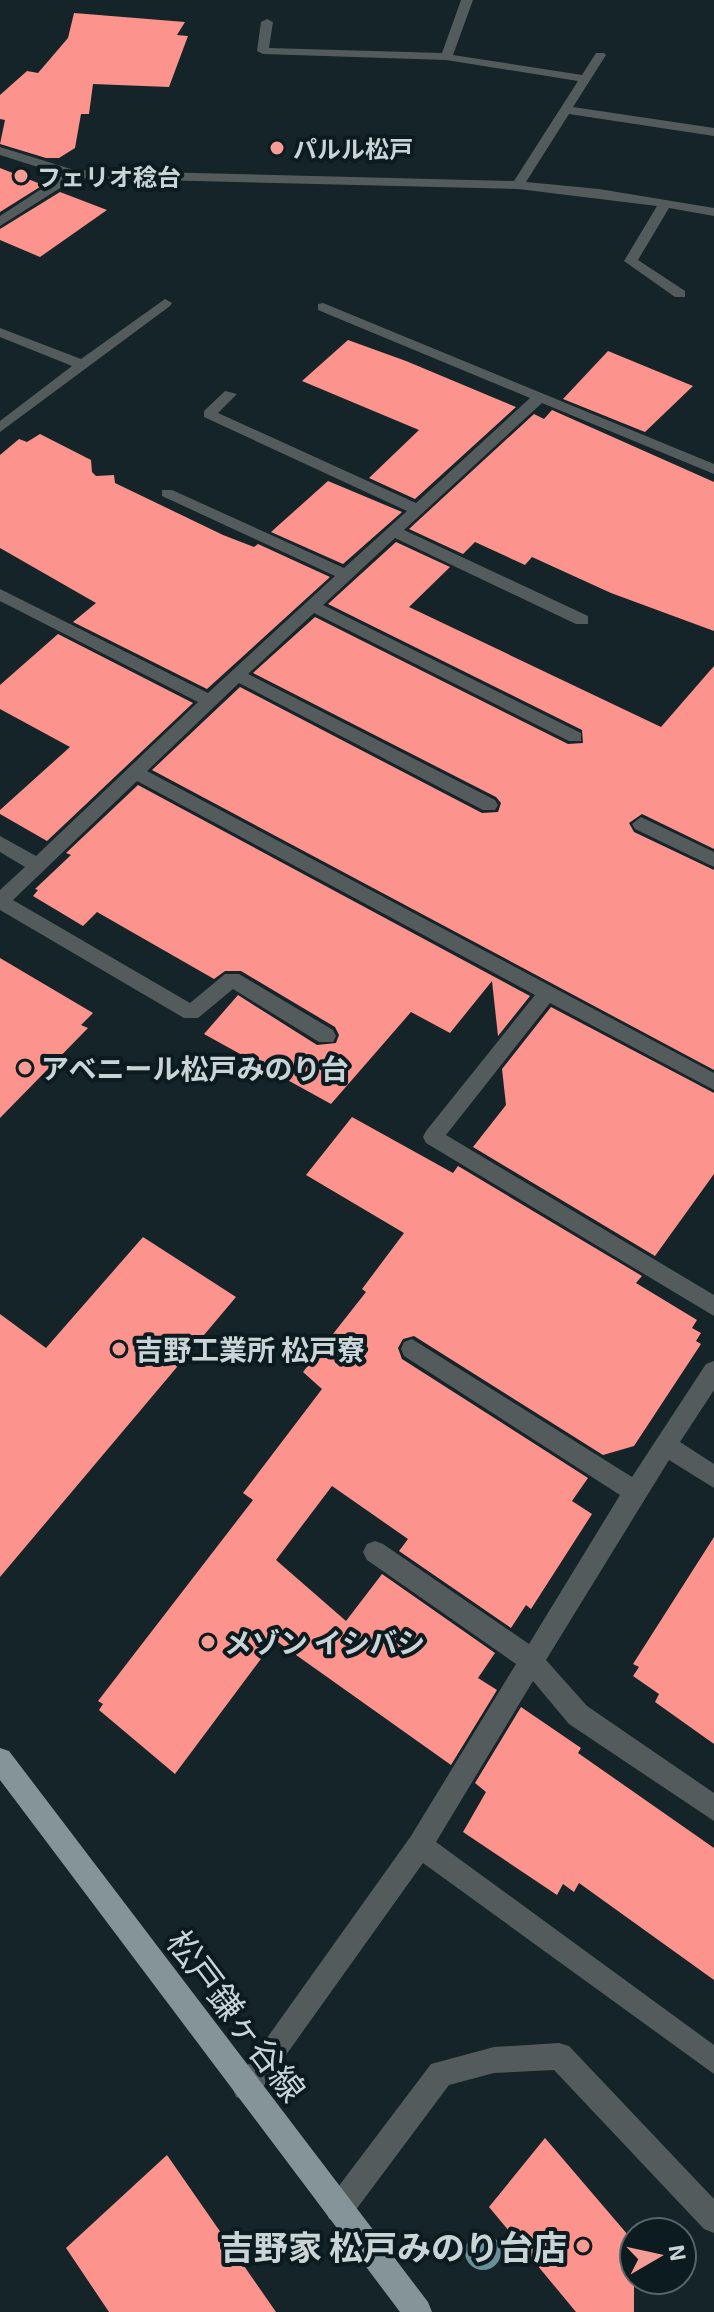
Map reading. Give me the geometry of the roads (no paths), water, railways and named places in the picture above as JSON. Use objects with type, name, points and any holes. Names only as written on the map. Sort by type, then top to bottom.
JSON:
[{"type":"main road","name":"松戸鎌ヶ谷線","points":[[0,1760],[418,2312]]},
{"type":"street","points":[[446,57],[467,0]]},
{"type":"street","points":[[267,22],[263,51],[446,57],[585,79]]},
{"type":"street","points":[[518,185],[600,55]]},
{"type":"street","points":[[566,110],[714,132]]},
{"type":"street","points":[[0,151],[73,174],[518,185],[714,212]]},
{"type":"street","points":[[0,222],[73,174]]},
{"type":"street","points":[[665,204],[631,261],[680,294]]},
{"type":"street","points":[[0,428],[165,303]]},
{"type":"street","points":[[323,307],[714,469]]},
{"type":"street","points":[[0,332],[82,365]]},
{"type":"street","points":[[230,394],[209,414],[416,509]]},
{"type":"street","points":[[326,1036],[232,979],[191,1013],[0,901],[209,701],[540,397]]},
{"type":"street","points":[[167,493],[345,575]]},
{"type":"street","points":[[392,531],[582,620]]},
{"type":"street","points":[[0,594],[209,701]]},
{"type":"street","points":[[312,606],[575,737]]},
{"type":"street","points":[[237,675],[489,805]]},
{"type":"street","points":[[134,772],[714,1082]]},
{"type":"street","points":[[641,824],[714,860]]},
{"type":"street","points":[[0,843],[36,865]]},
{"type":"street","points":[[547,993],[433,1137],[714,1306]]},
{"type":"street","points":[[412,1349],[635,1492]]},
{"type":"street","points":[[246,2087],[420,1845],[635,1492],[714,1371]]},
{"type":"street","points":[[666,1446],[714,1477]]},
{"type":"street","points":[[375,1552],[532,1661],[578,1715],[714,1808]]},
{"type":"street","points":[[420,1845],[714,2061]]},
{"type":"street","points":[[339,2209],[441,2074],[494,2060],[559,2056],[714,2219]]},
{"type":"place","name":"パルル松戸","points":[[277,148]]},
{"type":"place","name":"フェリオ稔台","points":[[21,176]]},
{"type":"place","name":"アベニール松戸みのり台","points":[[25,1068]]},
{"type":"place","name":"吉野工業所 松戸寮","points":[[119,1349]]},
{"type":"place","name":"メゾン イシバシ","points":[[208,1642]]},
{"type":"place","name":"吉野家 松戸みのり台店","points":[[583,2246]]}]
